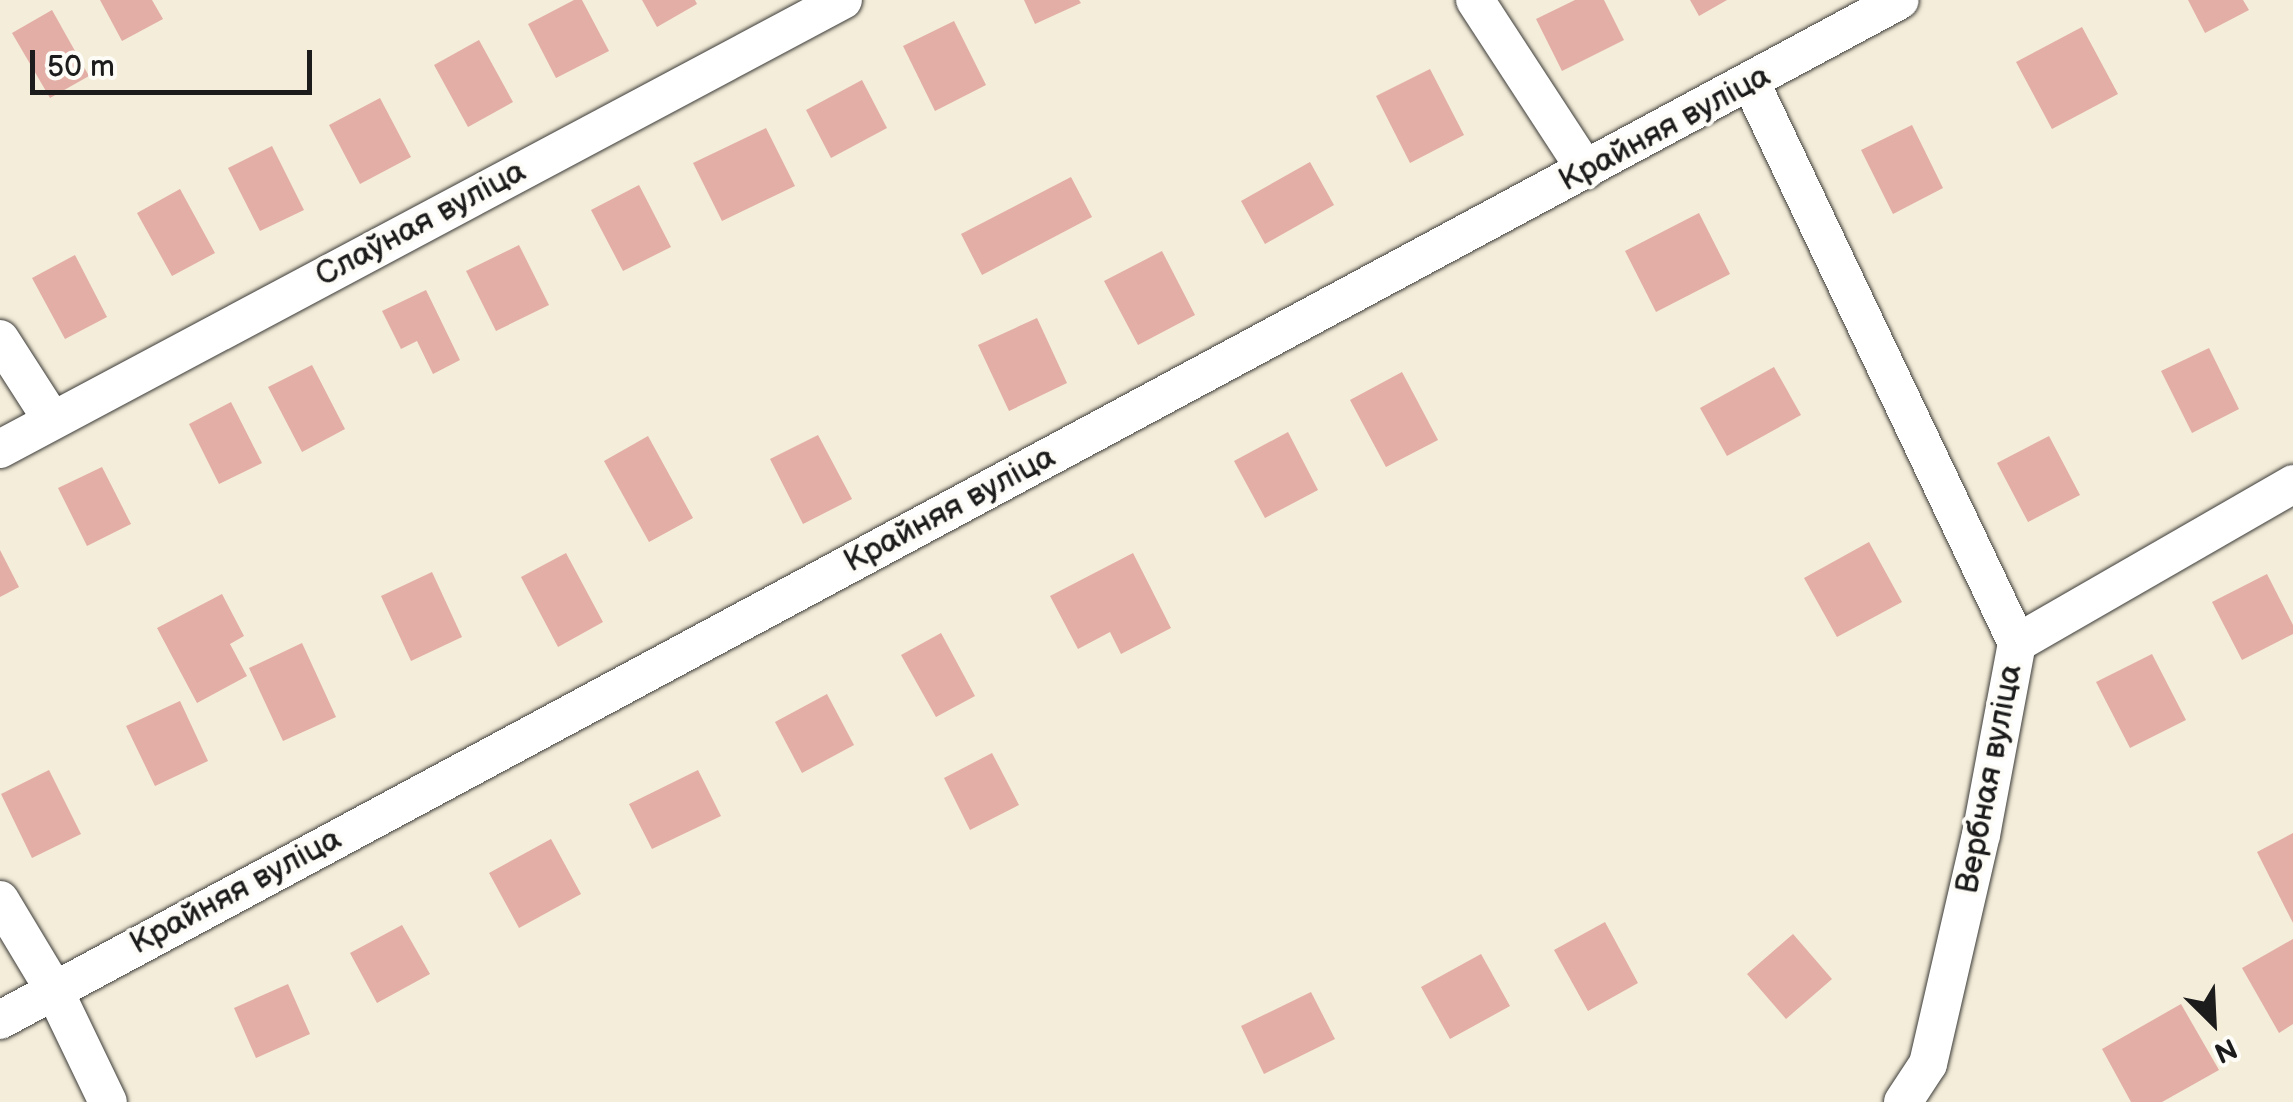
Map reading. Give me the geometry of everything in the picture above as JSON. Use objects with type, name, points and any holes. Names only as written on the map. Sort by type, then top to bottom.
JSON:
[{"type":"street","name":"Слаўная вуліца","points":[[0,449],[843,0]]},
{"type":"street","points":[[1475,0],[1586,170]]},
{"type":"street","name":"Крайняя вуліца","points":[[0,1020],[1900,0]]},
{"type":"street","points":[[1751,83],[2017,643]]},
{"type":"street","points":[[0,339],[52,420]]},
{"type":"street","name":"Вербная вуліца","points":[[1902,1102],[1928,1064],[1982,835],[2017,643],[2293,484]]},
{"type":"street","points":[[0,900],[54,990],[108,1102]]},
{"type":"building","points":[[100,0],[152,0],[163,19],[122,41]]},
{"type":"building","points":[[574,0],[582,0],[609,51],[556,78],[528,24]]},
{"type":"building","points":[[642,0],[695,0],[697,4],[657,27]]},
{"type":"building","points":[[1024,0],[1079,0],[1081,3],[1035,24]]},
{"type":"building","points":[[1575,0],[1604,0],[1624,40],[1562,71],[1536,19]]},
{"type":"building","points":[[1690,0],[1727,0],[1699,16]]},
{"type":"building","points":[[2188,0],[2243,0],[2249,10],[2205,33]]},
{"type":"building","points":[[52,10],[89,76],[50,98],[12,33]]},
{"type":"building","points":[[954,21],[986,85],[935,111],[903,46]]},
{"type":"building","points":[[2082,27],[2118,94],[2052,129],[2016,62]]},
{"type":"building","points":[[479,40],[513,102],[468,127],[434,65]]},
{"type":"building","points":[[1430,69],[1464,135],[1410,163],[1376,96]]},
{"type":"building","points":[[862,80],[887,128],[831,158],[806,110]]},
{"type":"building","points":[[380,98],[411,157],[360,184],[329,125]]},
{"type":"building","points":[[1912,125],[1943,188],[1893,214],[1861,150]]},
{"type":"building","points":[[766,128],[795,186],[722,221],[693,163]]},
{"type":"building","points":[[272,146],[304,210],[260,231],[228,168]]},
{"type":"building","points":[[1310,162],[1334,205],[1265,244],[1241,201]]},
{"type":"building","points":[[1071,177],[1092,217],[982,275],[961,234]]},
{"type":"building","points":[[639,185],[671,247],[623,271],[591,210]]},
{"type":"building","points":[[180,189],[215,253],[172,276],[137,213]]},
{"type":"building","points":[[1699,213],[1730,274],[1656,312],[1625,251]]},
{"type":"building","points":[[519,245],[549,305],[496,331],[466,271]]},
{"type":"building","points":[[1162,251],[1195,315],[1138,345],[1104,281]]},
{"type":"building","points":[[75,255],[107,317],[65,339],[32,278]]},
{"type":"building","points":[[426,290],[460,360],[433,374],[417,341],[401,349],[382,311]]},
{"type":"building","points":[[1037,318],[1067,383],[1009,411],[978,345]]},
{"type":"building","points":[[2209,348],[2239,409],[2192,433],[2161,371]]},
{"type":"building","points":[[312,365],[345,429],[302,452],[268,387]]},
{"type":"building","points":[[1774,367],[1801,415],[1727,456],[1700,408]]},
{"type":"building","points":[[1402,372],[1438,440],[1386,467],[1350,400]]},
{"type":"building","points":[[231,402],[262,463],[219,484],[189,424]]},
{"type":"building","points":[[1288,432],[1318,490],[1265,518],[1234,461]]},
{"type":"building","points":[[818,435],[852,499],[803,524],[770,459]]},
{"type":"building","points":[[648,436],[693,518],[649,542],[604,461]]},
{"type":"building","points":[[2049,436],[2080,495],[2028,522],[1997,463]]},
{"type":"building","points":[[102,467],[131,524],[87,546],[58,488]]},
{"type":"building","points":[[1869,542],[1902,602],[1837,637],[1804,578]]},
{"type":"building","points":[[0,550],[19,587],[0,597]]},
{"type":"building","points":[[566,553],[603,622],[558,647],[521,577]]},
{"type":"building","points":[[1133,553],[1171,628],[1121,654],[1110,632],[1078,649],[1050,596]]},
{"type":"building","points":[[432,572],[462,637],[411,661],[381,596]]},
{"type":"building","points":[[2267,574],[2293,625],[2293,634],[2242,660],[2212,602]]},
{"type":"building","points":[[222,594],[244,636],[230,644],[247,676],[197,703],[157,628]]},
{"type":"building","points":[[941,633],[975,696],[936,717],[901,655]]},
{"type":"building","points":[[302,643],[336,717],[283,741],[249,668]]},
{"type":"building","points":[[2152,654],[2186,720],[2130,748],[2096,682]]},
{"type":"building","points":[[827,694],[854,745],[802,773],[775,722]]},
{"type":"building","points":[[180,701],[208,761],[155,786],[126,726]]},
{"type":"building","points":[[992,753],[1019,805],[970,830],[944,778]]},
{"type":"building","points":[[49,770],[81,834],[32,858],[1,794]]},
{"type":"building","points":[[698,770],[721,816],[652,849],[629,804]]},
{"type":"building","points":[[2293,833],[2293,923],[2257,852]]},
{"type":"building","points":[[551,839],[581,894],[519,928],[489,873]]},
{"type":"building","points":[[1605,922],[1638,983],[1588,1011],[1554,950]]},
{"type":"building","points":[[402,925],[430,974],[377,1003],[350,953]]},
{"type":"building","points":[[1793,934],[1832,979],[1786,1019],[1747,974]]},
{"type":"building","points":[[2293,939],[2293,1024],[2279,1033],[2242,968]]},
{"type":"building","points":[[1481,954],[1510,1006],[1450,1039],[1421,987]]},
{"type":"building","points":[[288,984],[310,1034],[256,1058],[234,1008]]},
{"type":"building","points":[[1311,992],[1335,1039],[1264,1074],[1241,1026]]},
{"type":"building","points":[[2181,1004],[2219,1070],[2162,1102],[2131,1102],[2102,1049]]}]
